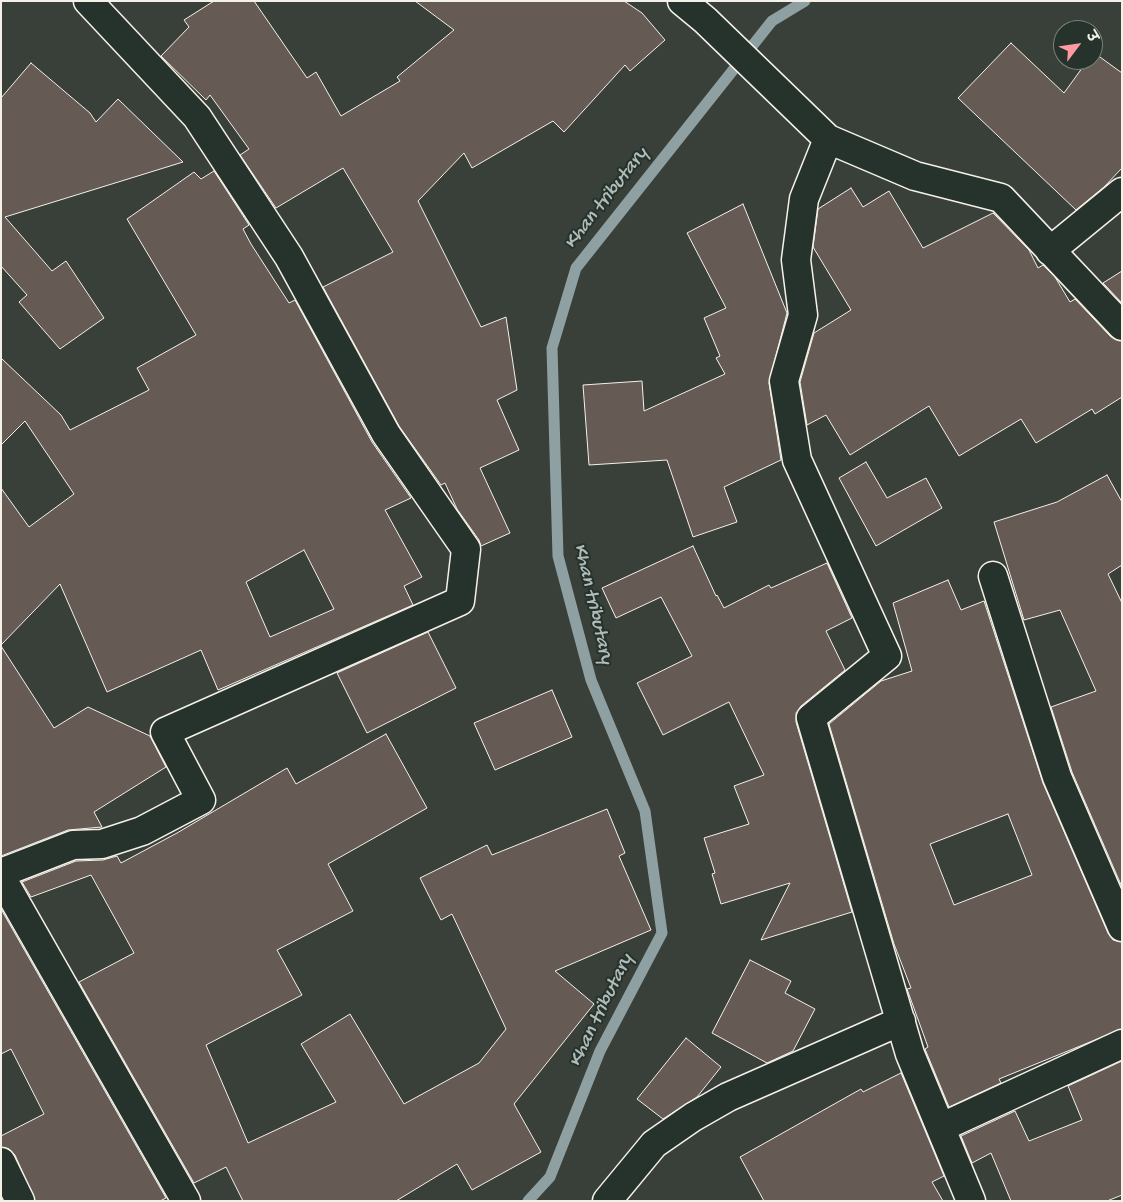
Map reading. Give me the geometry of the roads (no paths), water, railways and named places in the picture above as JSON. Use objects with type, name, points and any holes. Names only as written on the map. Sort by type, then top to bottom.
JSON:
[{"type":"street","points":[[88,1],[197,117],[289,257],[386,434],[466,548],[460,601],[166,732],[201,800],[142,831],[102,844],[73,845],[1,875],[186,1201]]},
{"type":"street","points":[[682,1],[706,20],[828,139],[914,176],[1001,198],[1122,326]]},
{"type":"street","points":[[828,139],[804,198],[796,260],[802,315],[784,381],[797,460],[887,656],[811,718],[910,1054],[971,1201]]},
{"type":"street","points":[[1050,250],[1122,192]]},
{"type":"street","points":[[993,576],[1056,777],[1122,928]]},
{"type":"street","points":[[607,1201],[654,1144],[693,1117],[728,1096],[900,1021]]},
{"type":"street","points":[[942,1128],[1121,1048]]},
{"type":"street","points":[[1,1162],[20,1201]]},
{"type":"waterway","name":"Khan tributary","points":[[528,1201],[550,1177],[600,1051],[662,933],[645,811],[591,680],[558,556],[552,348],[576,268],[772,21],[805,1]]}]
